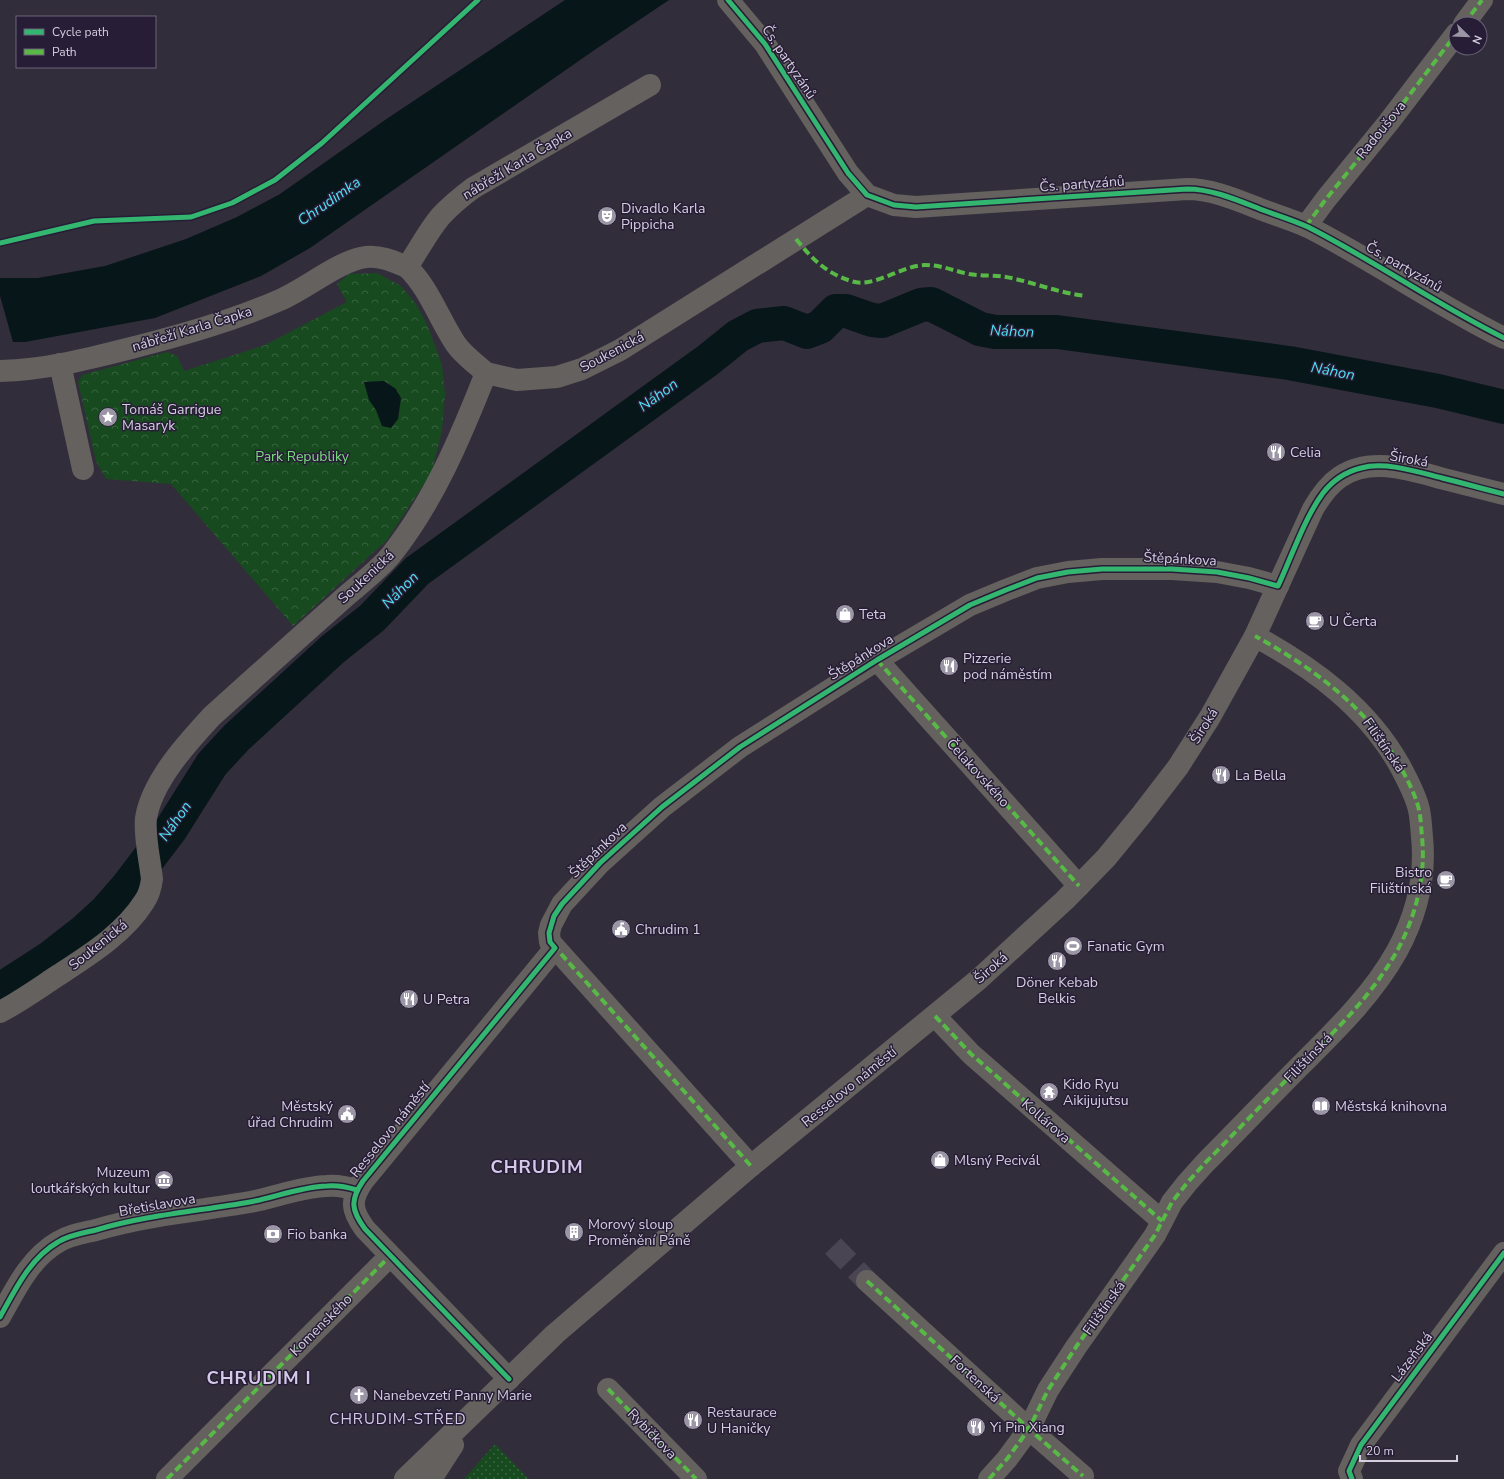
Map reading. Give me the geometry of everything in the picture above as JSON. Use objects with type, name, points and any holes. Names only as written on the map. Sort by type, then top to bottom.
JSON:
[{"type":"street","name":"Čs. partyzánů","points":[[728,0],[765,44],[848,173],[867,195],[894,206],[916,207],[1193,189],[1225,195],[1306,226],[1369,260],[1460,314],[1504,338]]},
{"type":"street","points":[[1470,16],[1482,0]]},
{"type":"street","name":"Radoušova","points":[[1306,226],[1326,198],[1388,123],[1448,44]]},
{"type":"street","name":"nábřeží Karla Čapka","points":[[407,267],[441,216],[453,203],[473,188],[650,85]]},
{"type":"street","name":"Soukenická","points":[[0,1012],[17,1003],[108,941],[126,924],[144,902],[151,886],[152,879],[146,829],[148,812],[153,794],[177,756],[192,737],[212,716],[370,576],[390,556],[409,532],[444,471],[467,422],[486,373],[517,380],[557,377],[582,369],[620,350],[867,195]]},
{"type":"street","name":"nábřeží Karla Čapka","points":[[0,371],[13,371],[60,364],[99,356],[211,326],[281,300],[347,263],[367,256],[389,260],[407,267],[416,276],[428,293],[443,324],[456,345],[486,373]]},
{"type":"street","points":[[60,364],[84,469]]},
{"type":"street","name":"Široká","points":[[941,1012],[1023,940],[1079,886],[1106,858],[1178,767],[1210,717],[1255,636],[1313,509],[1332,483],[1345,474],[1362,467],[1389,466],[1504,494]]},
{"type":"street","name":"Štěpánkova","points":[[555,948],[550,942],[549,933],[554,916],[562,904],[600,863],[662,807],[740,747],[877,660],[970,606],[1031,581],[1068,572],[1102,569],[1172,569],[1217,572],[1249,578],[1278,586]]},
{"type":"street","name":"Filištínská","points":[[989,1479],[1029,1429],[1048,1390],[1076,1347],[1155,1235],[1172,1202],[1187,1183],[1353,1011],[1397,952],[1408,928],[1416,903],[1422,878],[1423,850],[1418,807],[1408,780],[1395,758],[1379,733],[1358,710],[1321,678],[1283,651],[1255,636]]},
{"type":"street","name":"Čelakovského","points":[[877,660],[1079,886]]},
{"type":"street","points":[[555,948],[751,1166]]},
{"type":"street","name":"Resselovo náměstí","points":[[509,1379],[365,1229],[353,1207],[356,1190],[363,1180],[555,948]]},
{"type":"street","name":"Kollárova","points":[[941,1012],[971,1054],[1162,1221]]},
{"type":"street","name":"Resselovo náměstí","points":[[476,1410],[555,1334],[751,1166],[941,1012]]},
{"type":"street","name":"Břetislavova","points":[[0,1317],[17,1287],[34,1262],[44,1252],[59,1241],[123,1222],[251,1202],[310,1188],[341,1186],[356,1190]]},
{"type":"street","name":"Lázeňská","points":[[1352,1479],[1349,1472],[1360,1445],[1504,1253]]},
{"type":"street","name":"Komenského","points":[[167,1479],[390,1256]]},
{"type":"street","name":"Fortenská","points":[[868,1281],[1082,1476]]},
{"type":"street","name":"Rybičkova","points":[[608,1389],[696,1479]]},
{"type":"street","points":[[405,1479],[476,1410]]},
{"type":"street","points":[[431,1479],[476,1410]]},
{"type":"green space","name":"Park Republiky","points":[[377,273],[401,286],[416,304],[427,324],[442,365],[445,394],[442,431],[432,470],[387,540],[293,626],[171,484],[106,479],[96,461],[78,382],[82,375],[167,352],[177,356],[184,371],[265,345],[347,302],[337,284],[349,274]]},
{"type":"green space","points":[[495,1444],[529,1479],[464,1479]]},
{"type":"water","name":"Chrudimka","points":[[565,0],[669,0],[593,51],[310,248],[261,276],[155,318],[25,342],[0,342],[0,278],[38,278],[105,266],[186,239],[237,217],[280,194],[385,120]]},
{"type":"water","points":[[384,381],[396,389],[401,398],[398,419],[391,428],[382,426],[376,410],[369,400],[364,382]]},
{"type":"pier","points":[[0,296],[13,342],[0,342]]},
{"type":"waterway","name":"Náhon","points":[[0,990],[51,957],[83,932],[106,911],[127,887],[171,829],[212,764],[236,738],[333,649],[372,618],[417,571],[708,360],[738,336],[757,326],[784,323],[807,332],[820,327],[836,311],[846,311],[872,320],[882,321],[921,305],[931,304],[980,329],[995,332],[1057,332],[1289,363],[1438,391],[1504,407]]},
{"type":"tunnel","points":[[833,1246],[867,1281]]},
{"type":"marked path","points":[[1470,16],[1482,0]]},
{"type":"marked path","points":[[1306,226],[1448,44]]},
{"type":"marked path","points":[[796,239],[808,253],[834,274],[860,283],[869,282],[916,266],[931,265],[969,274],[1006,277],[1076,295],[1086,296]]},
{"type":"marked path","points":[[989,1479],[1007,1459],[1029,1429],[1048,1390],[1076,1347],[1155,1235],[1172,1202],[1205,1163],[1329,1037],[1366,996],[1397,951],[1404,938],[1414,910],[1421,881],[1423,852],[1421,822],[1414,796],[1400,766],[1372,725],[1355,707],[1318,676],[1277,648],[1255,636]]},
{"type":"marked path","points":[[877,660],[1079,886]]},
{"type":"marked path","points":[[553,945],[751,1166]]},
{"type":"marked path","points":[[935,1016],[971,1054],[1162,1221]]},
{"type":"marked path","points":[[167,1479],[390,1256]]},
{"type":"marked path","points":[[867,1281],[1029,1429],[1083,1476]]},
{"type":"marked path","points":[[608,1389],[696,1479]]},
{"type":"cycle path","points":[[0,243],[94,221],[191,217],[232,203],[275,180],[322,143],[478,0]]},
{"type":"cycle path","points":[[728,0],[765,44],[848,173],[867,195],[894,205],[916,207],[1187,189],[1196,189],[1215,193],[1308,227],[1333,240],[1455,312],[1504,338]]},
{"type":"cycle path","points":[[509,1379],[365,1229],[357,1216],[354,1200],[363,1181],[555,948],[550,942],[549,933],[554,916],[562,904],[600,863],[662,807],[740,747],[877,660],[970,605],[1037,578],[1068,572],[1102,569],[1172,569],[1217,572],[1249,578],[1278,586],[1304,526],[1323,493],[1335,480],[1345,474],[1370,466],[1402,468],[1504,494]]},
{"type":"cycle path","points":[[0,1317],[24,1275],[31,1266],[48,1249],[71,1236],[134,1221],[260,1200],[307,1188],[334,1186],[357,1190]]},
{"type":"cycle path","points":[[1352,1479],[1349,1471],[1361,1445],[1504,1253]]},
{"type":"place","name":"Divadlo Karla Pippicha","points":[[607,216]]},
{"type":"place","name":"Tomáš Garrigue Masaryk","points":[[108,417]]},
{"type":"place","name":"Celia","points":[[1276,452]]},
{"type":"place","name":"Teta","points":[[845,614]]},
{"type":"place","name":"U Čerta","points":[[1315,621]]},
{"type":"place","name":"Pizzerie pod náměstím","points":[[949,666]]},
{"type":"place","name":"La Bella","points":[[1221,775]]},
{"type":"place","name":"Bistro Filištínská","points":[[1446,880]]},
{"type":"place","name":"Chrudim 1","points":[[621,929]]},
{"type":"place","name":"Fanatic Gym","points":[[1073,946]]},
{"type":"place","name":"Döner Kebab Belkis","points":[[1057,961]]},
{"type":"place","name":"U Petra","points":[[409,999]]},
{"type":"place","name":"Kido Ryu Aikijujutsu","points":[[1049,1092]]},
{"type":"place","name":"Městská knihovna","points":[[1321,1106]]},
{"type":"place","name":"Městský úřad Chrudim","points":[[347,1114]]},
{"type":"place","name":"Mlsný Pecivál","points":[[940,1160]]},
{"type":"place","name":"Muzeum loutkářských kultur","points":[[164,1180]]},
{"type":"place","name":"Morový sloup Proměnění Páně","points":[[574,1232]]},
{"type":"place","name":"Fio banka","points":[[273,1234]]},
{"type":"place","name":"Nanebevzetí Panny Marie","points":[[359,1395]]},
{"type":"place","name":"Restaurace U Haničky","points":[[693,1420]]},
{"type":"place","name":"Yi Pin Xiang","points":[[976,1427]]},
{"type":"district","name":"CHRUDIM","points":[[537,1167]]},
{"type":"district","name":"CHRUDIM I","points":[[259,1378]]},
{"type":"district","name":"CHRUDIM-STŘED","points":[[398,1419]]}]
